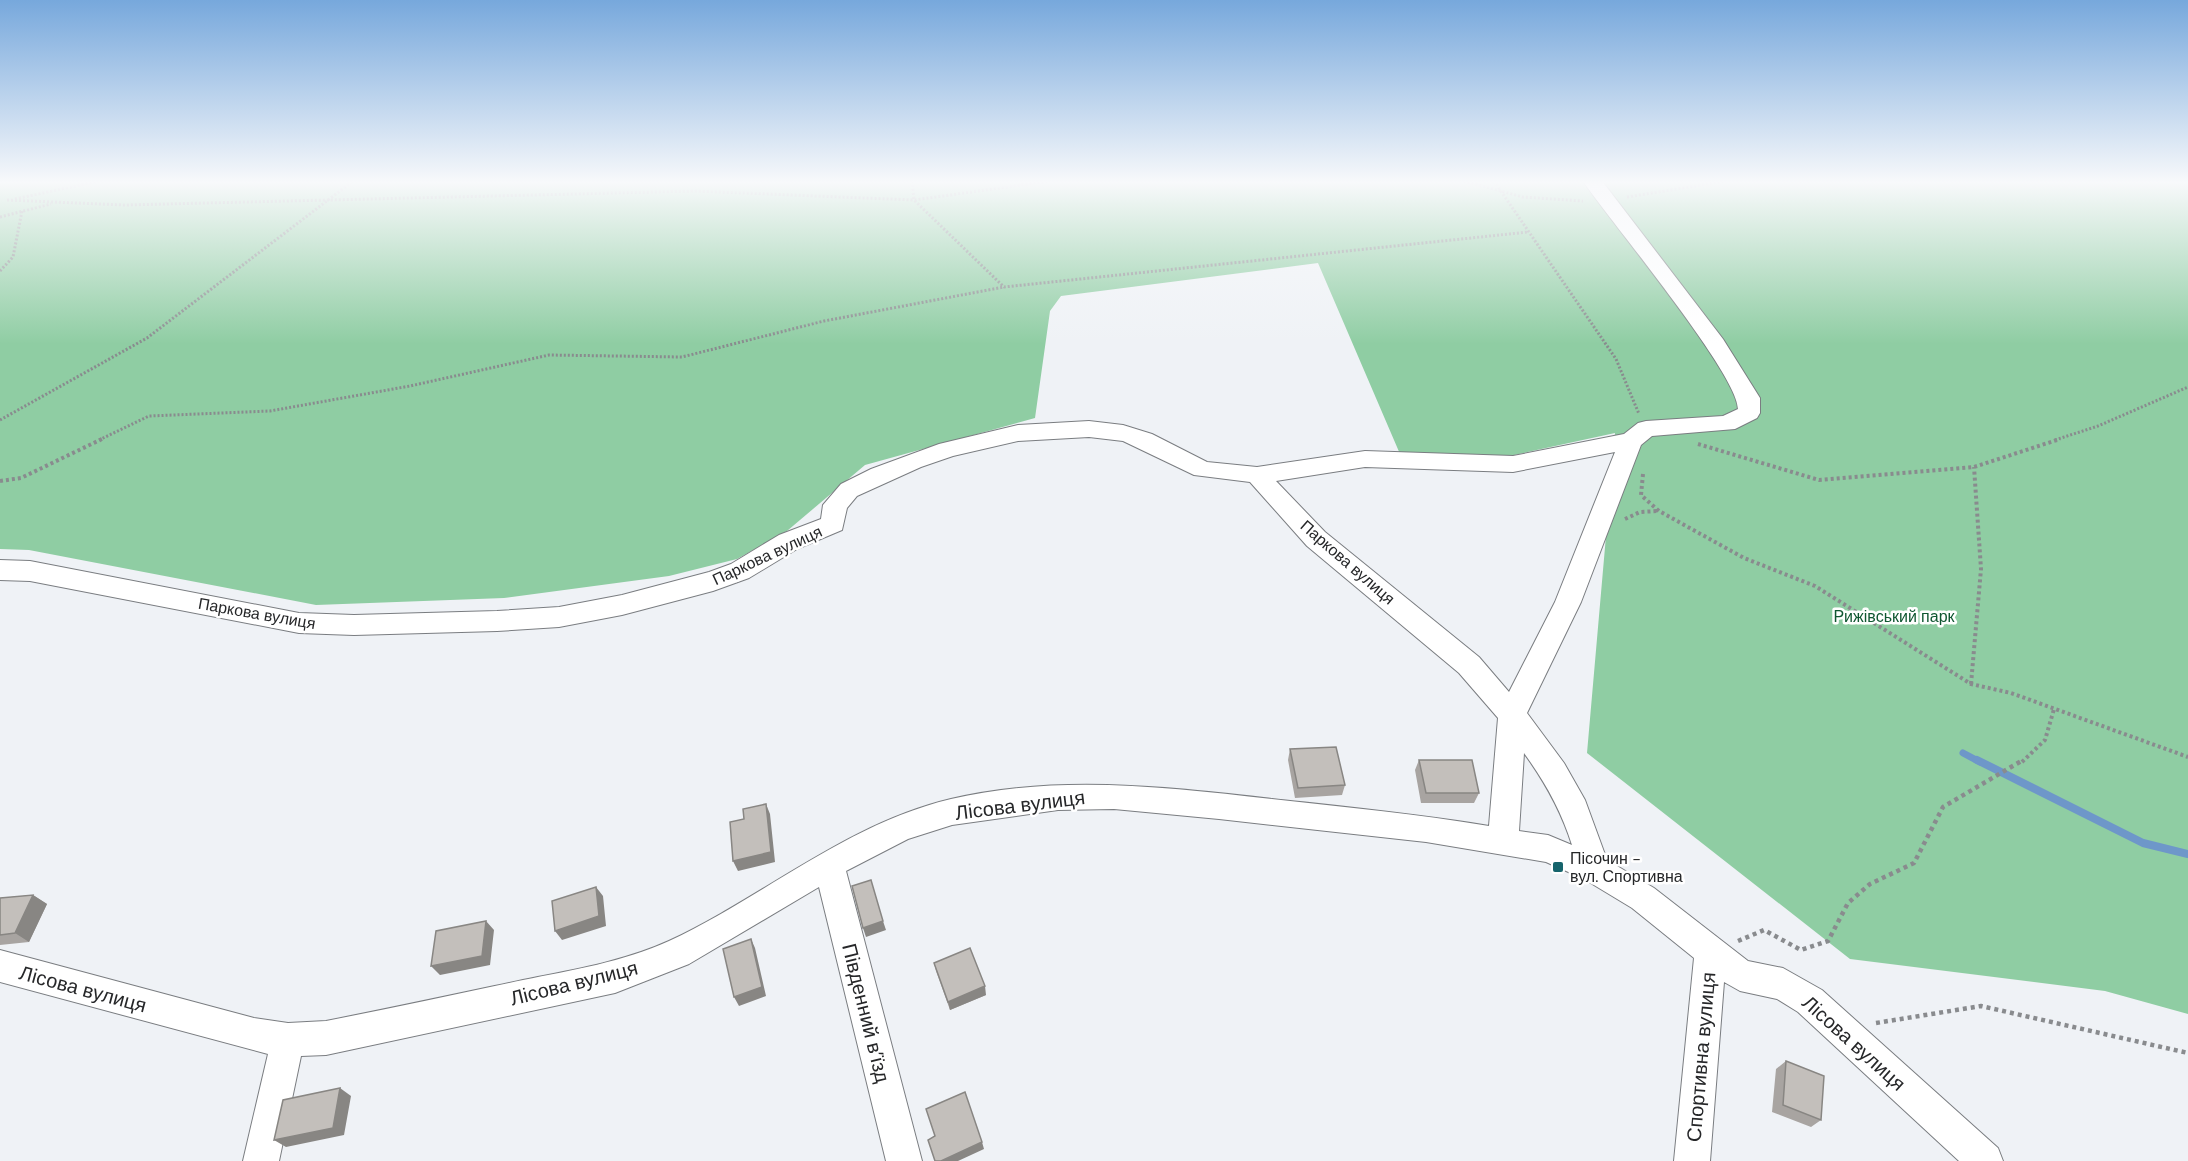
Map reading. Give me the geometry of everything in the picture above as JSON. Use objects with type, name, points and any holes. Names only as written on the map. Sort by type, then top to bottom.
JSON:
[{"type":"street","points":[[1257,475],[1365,459],[1513,464],[1638,435],[1727,424],[1749,414],[1749,398],[1715,344],[1633,235]]},
{"type":"street","name":"Паркова вулиця","points":[[0,570],[30,571],[298,623],[354,626],[559,617],[674,592],[740,571],[788,542],[833,524],[835,506],[849,490],[964,444],[1020,433],[1102,430],[1144,438],[1202,469],[1257,475],[1316,539],[1469,665],[1512,715],[1554,772],[1575,809],[1595,869]]},
{"type":"street","points":[[1503,843],[1512,715],[1568,602],[1638,435]]},
{"type":"street","name":"Лісова вулиця","points":[[0,966],[254,1035],[288,1040],[326,1038],[615,977],[678,953],[876,838],[926,819],[977,807],[1058,797],[1114,796],[1219,806],[1426,829],[1548,849],[1595,869],[1644,898],[1740,975],[1783,984],[1810,1001],[1985,1161]]},
{"type":"street","name":"Південний в’їзд","points":[[829,865],[904,1161]]},
{"type":"street","name":"Спортивна вулиця","points":[[1692,1161],[1710,953]]},
{"type":"street","points":[[261,1161],[288,1040]]},
{"type":"path","points":[[0,271],[13,257],[17,235]]},
{"type":"path","points":[[0,420],[147,338],[283,235]]},
{"type":"path","points":[[950,235],[1004,287]]},
{"type":"path","points":[[0,481],[21,477],[149,416],[270,411],[410,386],[549,355],[682,357],[824,321],[1004,287],[1498,235]]},
{"type":"path","points":[[1530,235],[1616,359],[1638,435]]},
{"type":"path","points":[[1689,442],[1820,480],[1974,467],[2098,426],[2188,387]]},
{"type":"path","points":[[1971,684],[1982,569],[1974,467]]},
{"type":"path","points":[[1643,472],[1641,495],[1659,511],[1744,558],[1815,586],[1971,684],[2011,693],[2054,710],[2144,739],[2188,757]]},
{"type":"path","points":[[1710,953],[1764,930],[1801,950],[1828,941],[1848,903],[1870,884],[1914,863],[1943,807],[2019,764],[2045,740],[2054,710]]},
{"type":"path","points":[[1840,1029],[1981,1006],[2188,1053]]},
{"type":"green space","name":"Рижівський парк","points":[[0,235],[2188,235],[2188,1014],[2105,991],[1850,959],[1587,753],[1615,433],[1505,457],[1400,454],[1318,263],[1061,296],[1050,311],[1035,418],[865,465],[787,531],[737,559],[669,576],[504,598],[316,605],[29,550],[0,549]]},
{"type":"building","points":[[1336,747],[1345,785],[1298,788],[1290,749]]},
{"type":"building","points":[[1419,760],[1472,760],[1479,793],[1426,793]]},
{"type":"building","points":[[766,804],[771,852],[733,861],[730,822],[744,819],[743,809]]},
{"type":"building","points":[[871,880],[883,921],[863,928],[852,886]]},
{"type":"building","points":[[596,887],[599,916],[555,931],[552,901]]},
{"type":"building","points":[[33,895],[15,933],[0,935],[0,898]]},
{"type":"building","points":[[486,921],[482,956],[431,966],[436,931]]},
{"type":"building","points":[[751,939],[762,987],[734,997],[723,949]]},
{"type":"building","points":[[970,948],[985,986],[948,1002],[934,963]]},
{"type":"building","points":[[1786,1061],[1824,1076],[1821,1120],[1783,1105]]},
{"type":"building","points":[[340,1088],[333,1128],[274,1140],[283,1100]]},
{"type":"building","points":[[965,1092],[982,1142],[941,1161],[935,1161],[928,1140],[935,1136],[926,1109]]},
{"type":"waterway","points":[[1963,753],[1980,762]]},
{"type":"waterway","points":[[1977,760],[2143,843],[2188,854]]},
{"type":"place","name":"Пісочин - вул. Спортивна","points":[[1558,867]]}]
